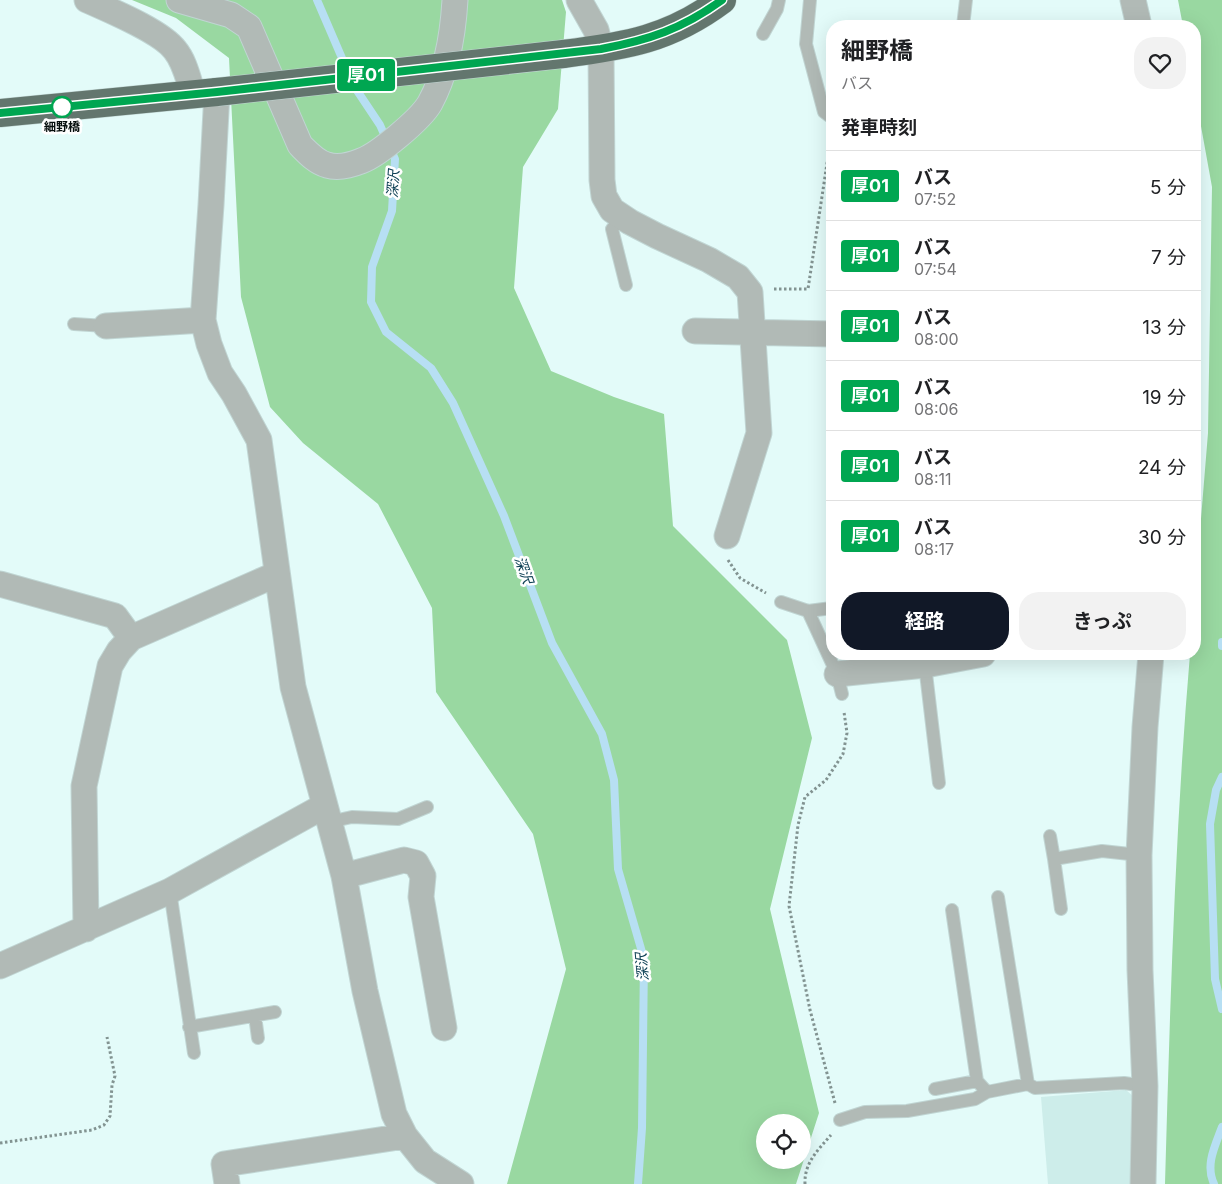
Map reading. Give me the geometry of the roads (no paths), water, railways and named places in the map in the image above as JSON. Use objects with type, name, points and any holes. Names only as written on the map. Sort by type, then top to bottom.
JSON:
[{"type":"highway","points":[[0,113],[205,93],[601,49],[638,42],[680,27],[722,0]]},
{"type":"street","points":[[86,0],[129,19],[175,49],[184,66],[205,93],[212,205],[203,320],[209,344],[220,373],[234,394],[259,440],[293,687],[344,876],[374,1031],[394,1114],[405,1136],[425,1161],[461,1184]]},
{"type":"street","points":[[179,0],[231,15],[249,26],[300,145],[311,157],[328,166],[348,166],[363,161],[408,129],[430,104],[442,75],[453,29],[455,0]]},
{"type":"street","points":[[579,0],[596,30],[601,49],[602,180],[604,196],[612,210],[657,236],[709,260],[738,277],[750,292],[759,433],[727,536]]},
{"type":"street","points":[[1132,0],[1137,20]]},
{"type":"street","points":[[106,326],[203,320]]},
{"type":"street","points":[[695,331],[826,334]]},
{"type":"street","points":[[86,929],[84,786],[110,666],[119,651],[131,638],[277,574]]},
{"type":"street","points":[[0,584],[115,616],[131,638]]},
{"type":"street","points":[[839,684],[951,660]]},
{"type":"street","points":[[1143,1184],[1144,1086],[1140,970],[1140,855],[1145,727],[1151,660]]},
{"type":"street","points":[[0,966],[170,891],[327,814]]},
{"type":"street","points":[[344,876],[404,860],[416,863],[423,876],[421,897],[435,914],[448,1012]]},
{"type":"street","points":[[227,1184],[224,1164],[405,1136]]},
{"type":"lane","points":[[762,34],[777,9],[779,0]]},
{"type":"lane","points":[[810,0],[806,44],[824,112],[826,114]]},
{"type":"lane","points":[[964,20],[966,0]]},
{"type":"lane","points":[[622,217],[612,229],[626,285]]},
{"type":"lane","points":[[74,324],[106,326]]},
{"type":"lane","points":[[781,602],[808,612],[826,609]]},
{"type":"lane","points":[[808,612],[826,654]]},
{"type":"lane","points":[[829,660],[839,684]]},
{"type":"lane","points":[[925,665],[939,783]]},
{"type":"lane","points":[[327,814],[398,819],[427,807]]},
{"type":"lane","points":[[1050,836],[1060,909]]},
{"type":"lane","points":[[1054,859],[1102,851],[1140,855]]},
{"type":"lane","points":[[170,891],[194,1053]]},
{"type":"lane","points":[[998,896],[1028,1084]]},
{"type":"lane","points":[[952,910],[977,1081],[987,1092]]},
{"type":"lane","points":[[189,1027],[275,1012]]},
{"type":"lane","points":[[255,1016],[258,1038]]},
{"type":"lane","points":[[935,1090],[977,1081]]},
{"type":"lane","points":[[840,1120],[865,1112],[907,1111],[975,1099],[987,1092],[1028,1084],[1035,1088],[1124,1083],[1144,1086]]},
{"type":"waterway","name":"深沢","points":[[317,0],[348,72]]},
{"type":"waterway","name":"深沢","points":[[352,83],[380,125],[395,159],[392,211],[372,267],[371,302],[386,332],[431,368],[453,403],[504,516],[552,643],[602,734],[614,780],[618,869],[644,959],[642,1128],[638,1184]]},
{"type":"waterway","points":[[1222,777],[1216,790],[1210,824],[1215,979],[1222,1009]]},
{"type":"waterway","points":[[1214,1184],[1210,1170],[1214,1148],[1222,1127]]},
{"type":"place","name":"細野橋","points":[[62,107]]}]
